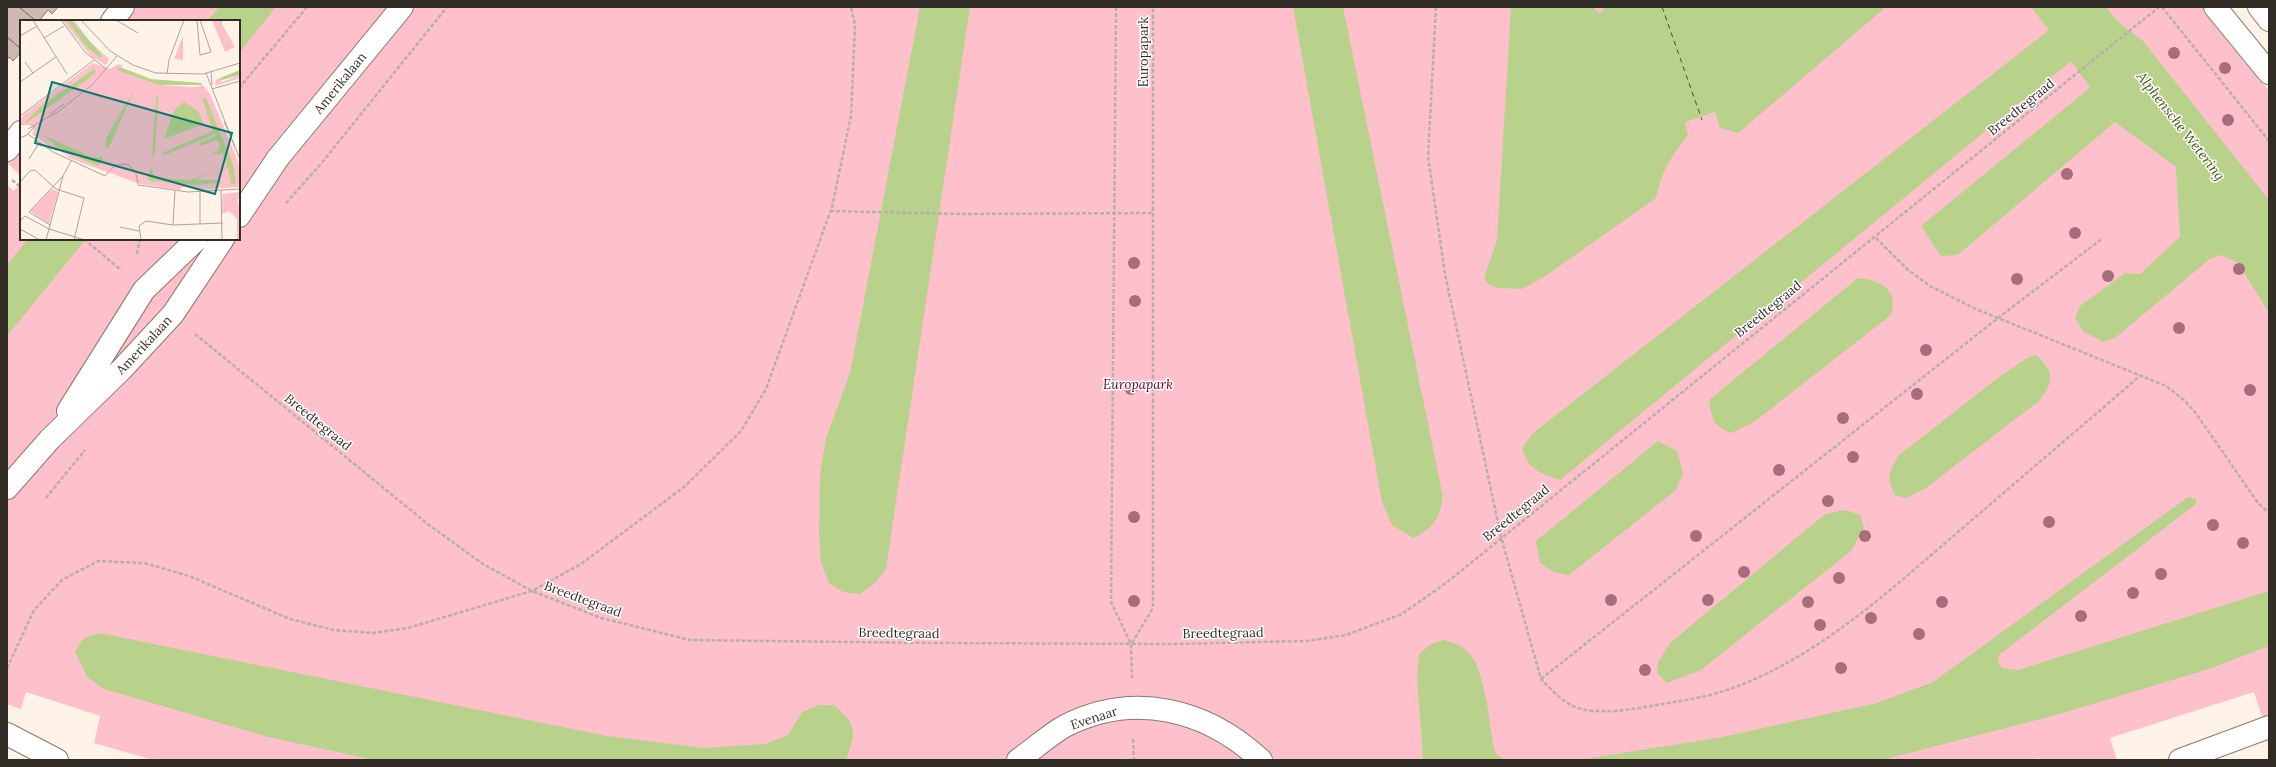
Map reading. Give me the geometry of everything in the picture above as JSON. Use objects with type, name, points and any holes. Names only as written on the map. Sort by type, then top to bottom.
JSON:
[{"type":"street","points":[[113,20],[123,7]]},
{"type":"street","name":"Amerikalaan","points":[[240,215],[278,158],[402,7]]},
{"type":"street","points":[[2259,7],[2269,20]]},
{"type":"street","points":[[2219,9],[2269,73]]},
{"type":"street","points":[[7,150],[20,133]]},
{"type":"street","name":"Amerikalaan","points":[[240,196],[278,158]]},
{"type":"street","name":"Amerikalaan","points":[[50,439],[144,290],[195,240]]},
{"type":"street","name":"Amerikalaan","points":[[7,488],[50,439],[122,369],[172,314],[222,240]]},
{"type":"street","name":"Evenaar","points":[[1018,760],[1065,726],[1102,712],[1133,706],[1167,709],[1200,719],[1247,747],[1261,760]]},
{"type":"street","points":[[2180,760],[2269,727]]},
{"type":"street","points":[[7,734],[53,760]]},
{"type":"path","points":[[240,87],[307,7]]},
{"type":"path","points":[[7,668],[34,610],[62,580],[98,561],[144,563],[190,576],[290,619],[334,630],[373,633],[408,628],[532,591],[581,564],[684,488],[741,431],[766,389],[830,211],[851,116],[855,25],[852,7]]},
{"type":"path","name":"Europapark","points":[[1116,7],[1111,602],[1131,644],[1133,706]]},
{"type":"path","name":"Europapark","points":[[1131,644],[1153,608],[1152,7]]},
{"type":"path","points":[[1436,7],[1428,156],[1445,274],[1501,537],[1541,679],[1558,696],[1572,706],[1605,711],[1636,709],[1725,691],[1772,670],[1826,638],[1866,609],[2141,375]]},
{"type":"path","name":"Breedtegraad","points":[[172,314],[429,525],[483,564],[532,591],[601,618],[690,640],[1131,644],[1306,641],[1346,635],[1402,614],[1446,583],[1807,291],[1876,238],[2158,7]]},
{"type":"path","points":[[2162,7],[2269,142]]},
{"type":"path","points":[[7,176],[20,186]]},
{"type":"path","points":[[830,211],[961,214],[1153,213]]},
{"type":"path","points":[[1876,238],[1908,270],[1930,286],[1976,309],[2166,386],[2191,408],[2258,503],[2269,513]]},
{"type":"path","points":[[1541,679],[1998,318],[2103,238]]},
{"type":"path","points":[[85,240],[103,255]]},
{"type":"green space","name":"Europapark","points":[[135,7],[2203,7],[2269,91],[2269,715],[2262,717],[2254,692],[2110,738],[2117,760],[2039,760],[2039,758],[2030,760],[153,760],[94,743],[100,716],[26,692],[21,709],[7,704],[7,185],[14,191],[20,183],[20,240],[240,240],[240,20],[124,20]]},
{"type":"green space","points":[[20,148],[20,175],[7,163]]},
{"type":"water","points":[[219,7],[276,7],[240,52],[240,20],[208,20]]},
{"type":"water","points":[[920,7],[970,7],[886,569],[874,584],[860,594],[843,592],[829,583],[821,563],[819,532],[820,474],[826,438],[850,373]]},
{"type":"water","points":[[1293,7],[1343,7],[1443,497],[1440,511],[1434,522],[1426,530],[1413,538],[1392,525],[1382,502]]},
{"type":"water","points":[[1511,7],[1593,7],[1600,14],[1605,7],[1886,7],[1738,133],[1720,128],[1715,112],[1685,122],[1688,135],[1668,164],[1661,179],[1656,198],[1544,277],[1522,289],[1499,288],[1489,285],[1484,278],[1497,240]]},
{"type":"water","name":"Alphensche Wetering","points":[[2031,7],[2106,7],[2117,21],[2143,41],[2269,200],[2269,313],[2238,263],[2221,255],[2211,258],[2115,338],[2103,342],[2083,331],[2075,318],[2080,306],[2125,273],[2140,274],[2180,237],[2176,167],[2115,122],[1958,255],[1941,256],[1921,226],[2090,87],[2071,61],[1560,480],[1536,470],[1528,462],[1522,448],[1533,433],[2049,30]]},
{"type":"water","points":[[27,240],[85,240],[7,336],[7,265]]},
{"type":"water","points":[[1858,278],[1874,281],[1886,288],[1893,299],[1891,315],[1754,422],[1731,433],[1720,428],[1714,421],[1709,400]]},
{"type":"water","points":[[2036,355],[2047,367],[2050,377],[2048,388],[2039,401],[1926,488],[1906,498],[1895,495],[1890,484],[1890,475],[1892,466],[1898,456],[1995,380],[2027,358]]},
{"type":"water","points":[[1658,441],[1677,451],[1683,473],[1676,490],[1569,575],[1553,572],[1540,563],[1536,541]]},
{"type":"water","points":[[2188,497],[2196,499],[2196,504],[1999,655],[1998,661],[2002,668],[2018,670],[2269,591],[2269,646],[2209,669],[2056,715],[1882,760],[1578,760],[1717,738],[1877,703],[1933,682]]},
{"type":"water","points":[[1846,510],[1860,515],[1864,528],[1851,551],[1701,670],[1667,683],[1657,673],[1658,662],[1670,643],[1825,514]]},
{"type":"water","points":[[100,633],[607,736],[704,748],[765,744],[788,735],[802,712],[819,705],[834,705],[842,712],[851,724],[853,736],[846,760],[374,760],[268,737],[104,689],[87,677],[75,651],[84,638]]},
{"type":"water","points":[[1444,640],[1465,649],[1476,663],[1486,701],[1495,753],[1505,760],[1423,760],[1417,678],[1419,654],[1431,644]]},
{"type":"building","points":[[7,7],[19,7],[35,20],[20,20],[20,48],[7,37]]},
{"type":"building","points":[[19,7],[58,7],[52,14],[48,10],[40,20],[35,20]]},
{"type":"building","points":[[7,37],[20,48],[20,53],[13,61],[9,57],[7,60]]},
{"type":"ferry route","points":[[1662,7],[1702,120]]}]
